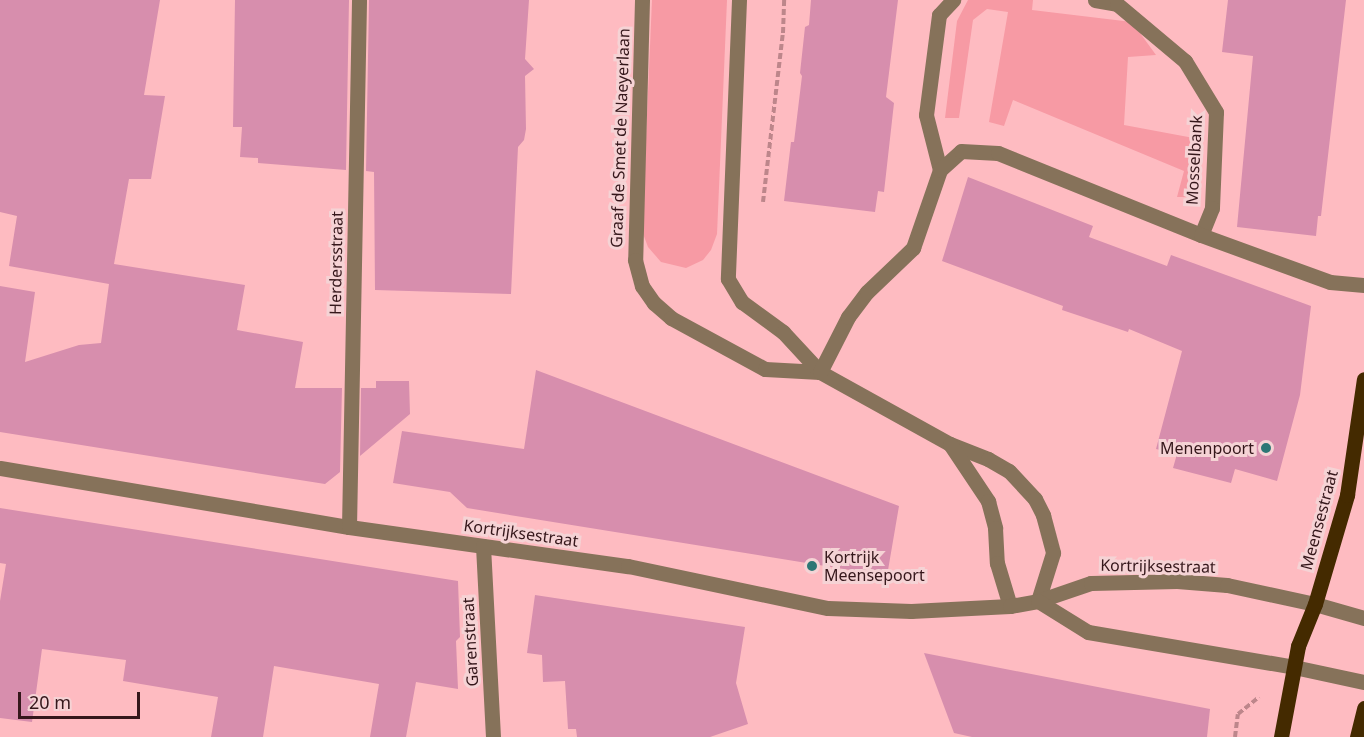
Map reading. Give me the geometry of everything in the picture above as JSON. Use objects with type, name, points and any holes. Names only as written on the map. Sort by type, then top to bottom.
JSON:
[{"type":"main road","name":"Meensestraat","points":[[1281,737],[1298,646],[1315,604],[1347,495],[1364,379]]},
{"type":"main road","points":[[1358,737],[1364,708]]},
{"type":"street","name":"Herdersstraat","points":[[350,527],[359,0]]},
{"type":"street","name":"Graaf de Smet de Naeyerlaan","points":[[642,0],[635,260],[642,286],[654,303],[671,318],[765,369],[820,372]]},
{"type":"street","name":"Graaf de Smet de Naeyerlaan","points":[[739,0],[728,279],[742,302],[783,332],[820,372],[950,444],[988,459],[1009,471],[1035,499],[1043,515],[1053,553],[1038,601]]},
{"type":"street","points":[[820,372],[848,317],[867,292],[913,248],[940,170],[926,115],[939,15],[953,0]]},
{"type":"street","name":"Mosselbank","points":[[1095,0],[1117,4],[1185,61],[1216,112],[1212,208],[1201,235]]},
{"type":"street","name":"Mosselbank","points":[[940,170],[961,151],[998,153],[1201,235],[1330,282],[1364,285]]},
{"type":"street","name":"Graaf de Smet de Naeyerlaan","points":[[950,444],[988,501],[995,528],[997,563],[1010,606]]},
{"type":"street","name":"Kortrijksestraat","points":[[0,468],[350,527],[628,566],[828,608],[911,611],[1010,606],[1038,601],[1091,582],[1125,580],[1227,585],[1315,604],[1364,618]]},
{"type":"street","name":"Garenstraat","points":[[483,546],[493,737]]},
{"type":"street","points":[[1038,601],[1088,632],[1294,667],[1364,682]]},
{"type":"path","points":[[762,203],[783,33],[784,0]]},
{"type":"shaded area","points":[[652,0],[727,0],[717,234],[711,250],[703,260],[686,268],[661,262],[648,247],[642,231]]},
{"type":"shaded area","points":[[968,0],[1033,0],[1032,10],[1132,22],[1156,55],[1128,57],[1124,125],[1199,139],[1188,197],[1177,197],[1184,171],[1013,100],[1004,126],[989,122],[1008,12],[987,9],[973,20],[959,118],[945,118],[957,21]]},
{"type":"building","points":[[0,0],[160,0],[144,95],[165,96],[151,179],[129,179],[114,264],[245,285],[237,330],[303,342],[295,388],[342,388],[340,472],[325,484],[0,432],[0,286],[35,292],[25,362],[79,345],[101,343],[109,284],[9,266],[17,216],[0,212]]},
{"type":"building","points":[[235,0],[349,0],[346,170],[258,163],[258,158],[240,157],[242,127],[233,127]]},
{"type":"building","points":[[369,0],[529,0],[525,59],[534,69],[525,76],[526,129],[524,140],[518,147],[511,294],[375,290],[374,172],[366,171]]},
{"type":"building","points":[[811,0],[898,0],[886,97],[894,103],[884,192],[878,191],[875,212],[784,201],[802,76],[800,73],[805,27],[809,25]]},
{"type":"building","points":[[1228,0],[1346,0],[1321,216],[1318,216],[1316,236],[1237,227],[1253,56],[1222,52]]},
{"type":"building","points":[[968,177],[1093,226],[1089,237],[1167,266],[1171,255],[1311,306],[1300,395],[1277,481],[1235,469],[1231,483],[1173,468],[1177,454],[1156,449],[1182,351],[1129,329],[1128,332],[1062,310],[1063,306],[942,261]]},
{"type":"building","points":[[536,370],[899,506],[887,576],[467,508],[450,492],[393,483],[402,431],[524,449]]},
{"type":"building","points":[[376,381],[409,381],[410,414],[360,456],[361,388],[376,388]]},
{"type":"building","points":[[0,508],[458,581],[460,637],[456,641],[458,689],[416,682],[406,737],[370,737],[379,684],[274,666],[263,737],[211,737],[218,697],[123,681],[126,660],[42,649],[32,722],[0,718],[0,601],[6,564],[0,563]]},
{"type":"building","points":[[535,595],[745,627],[736,683],[748,724],[710,737],[577,737],[576,729],[568,729],[565,681],[543,682],[542,655],[527,653]]},
{"type":"building","points":[[924,653],[1210,709],[1207,737],[972,737],[954,733]]},
{"type":"place","name":"Menenpoort","points":[[1266,448]]},
{"type":"place","name":"Kortrijk Meensepoort","points":[[812,566]]}]
